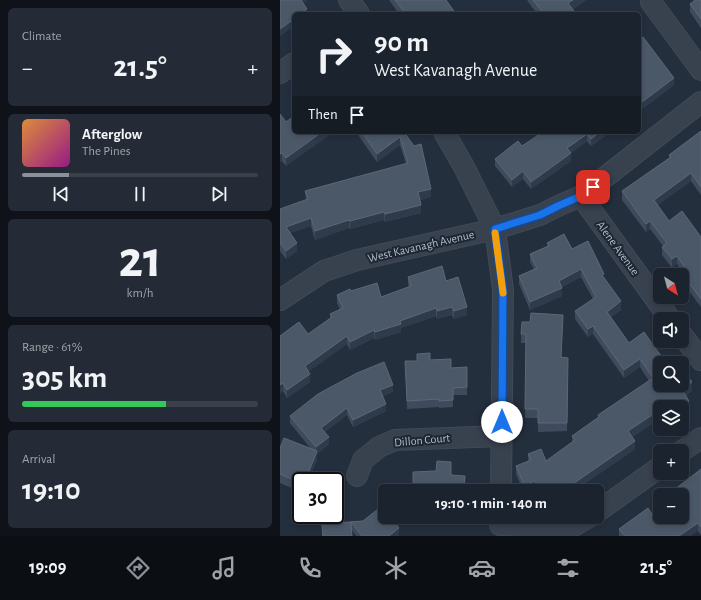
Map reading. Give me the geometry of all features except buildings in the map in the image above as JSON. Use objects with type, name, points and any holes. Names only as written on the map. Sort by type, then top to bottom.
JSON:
[{"type":"street","points":[[349,0],[358,12]]},
{"type":"street","points":[[651,2],[701,70]]},
{"type":"street","points":[[280,73],[292,64]]},
{"type":"street","name":"West Kavanagh Avenue","points":[[280,300],[324,272],[357,260],[495,229],[540,215],[581,196],[701,102]]},
{"type":"street","points":[[445,134],[464,165],[495,229],[503,290],[501,484]]},
{"type":"street","name":"Alene Avenue","points":[[581,196],[665,312]]},
{"type":"street","points":[[689,344],[701,360]]},
{"type":"street","name":"Dillon Court","points":[[357,476],[363,460],[379,447],[395,440],[502,436]]},
{"type":"street","points":[[689,446],[701,438]]},
{"type":"street","points":[[604,507],[653,472]]},
{"type":"street","points":[[500,526],[570,528],[577,524]]},
{"type":"slow traffic","points":[[495,233],[503,293]]},
{"type":"route","points":[[502,422],[503,290],[495,229],[540,215],[581,196],[593,187]]}]
